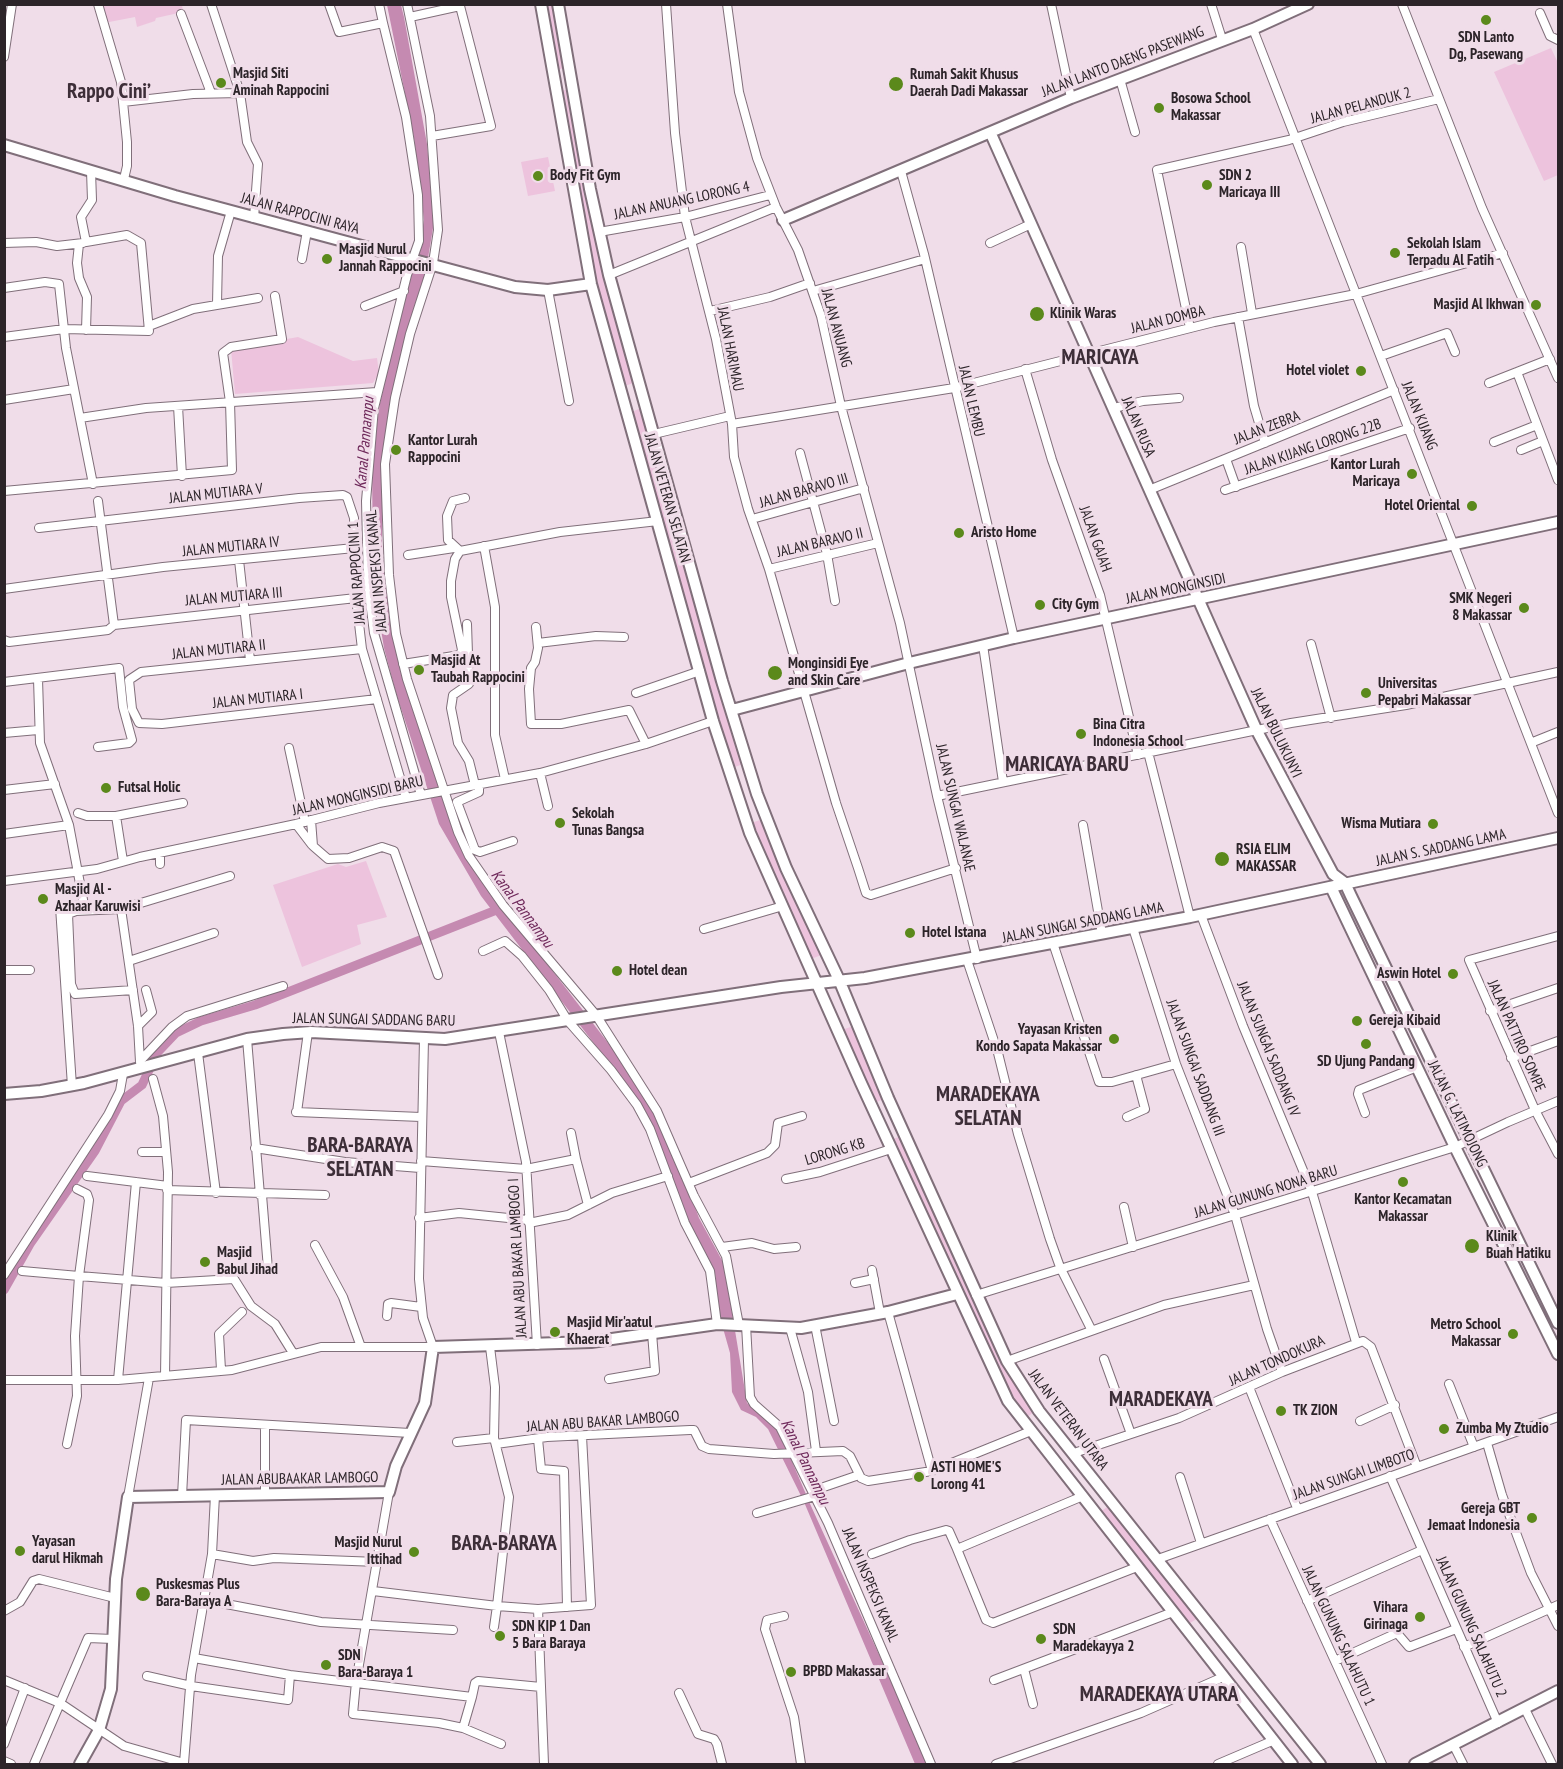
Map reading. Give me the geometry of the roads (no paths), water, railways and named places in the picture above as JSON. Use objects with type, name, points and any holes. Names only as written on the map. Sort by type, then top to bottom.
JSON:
[{"type":"main road","name":"JALAN VETERAN SELATAN","points":[[541,4],[591,284],[713,721],[738,800],[818,983]]},
{"type":"main road","name":"JALAN VETERAN SELATAN","points":[[558,4],[599,232],[609,275],[732,710],[757,794],[786,868],[840,982]]},
{"type":"main road","name":"JALAN LANTO DAENG PASEWANG","points":[[783,220],[991,134],[1071,98],[1253,29],[1308,4]]},
{"type":"main road","points":[[554,82],[572,78]]},
{"type":"main road","name":"JALAN RUSA","points":[[991,134],[1198,601]]},
{"type":"main road","name":"JALAN RAPPOCINI RAYA","points":[[4,145],[254,218],[431,262],[515,286],[548,290],[591,284]]},
{"type":"main road","points":[[625,406],[641,394]]},
{"type":"main road","points":[[625,406],[645,406]]},
{"type":"main road","name":"JALAN MONGINSIDI","points":[[732,710],[983,645],[1198,601],[1558,522]]},
{"type":"main road","name":"JALAN BULUKUNYI","points":[[1198,601],[1257,730],[1333,874],[1345,883]]},
{"type":"main road","points":[[738,800],[757,794]]},
{"type":"main road","name":"JALAN S. SADDANG LAMA","points":[[1331,887],[1558,838]]},
{"type":"main road","points":[[1331,887],[1333,874]]},
{"type":"main road","points":[[1345,883],[1558,1323]]},
{"type":"main road","name":"JALAN SUNGAI SADDANG LAMA","points":[[818,983],[840,982],[972,959],[1201,915],[1331,887]]},
{"type":"main road","name":"JALAN G. LATIMOJONG","points":[[1331,887],[1455,1148],[1558,1354]]},
{"type":"main road","name":"JALAN VETERAN UTARA","points":[[840,982],[892,1108],[1006,1361],[1026,1392],[1320,1764]]},
{"type":"main road","points":[[818,983],[876,1116],[1008,1401],[1292,1764]]},
{"type":"main road","name":"JALAN SUNGAI SADDANG BARU","points":[[4,1094],[72,1086],[123,1074],[143,1065],[175,1059],[247,1039],[308,1032],[424,1039],[500,1032],[594,1015],[818,983]]},
{"type":"main road","points":[[876,1116],[892,1108]]},
{"type":"main road","points":[[884,1132],[900,1124]]},
{"type":"main road","points":[[433,1347],[490,1347],[591,1342],[719,1324],[790,1328],[884,1313],[957,1294]]},
{"type":"main road","name":"JALAN ABUBAAKAR LAMBOGO","points":[[128,1497],[389,1492],[396,1466],[425,1403],[433,1347]]},
{"type":"main road","points":[[80,1764],[99,1730],[111,1689],[115,1598],[128,1497]]},
{"type":"main road","points":[[1194,1639],[1211,1627]]},
{"type":"main road","points":[[1416,1764],[1558,1691]]},
{"type":"street","points":[[4,57],[12,4]]},
{"type":"street","points":[[98,4],[109,46],[117,64],[123,102],[128,156],[124,179]]},
{"type":"street","points":[[211,4],[240,93],[246,138],[259,167],[254,218]]},
{"type":"street","points":[[329,4],[339,32],[384,23]]},
{"type":"street","name":"JALAN RAPPOCINI 1","points":[[379,4],[406,117],[418,195],[420,232],[377,392],[367,475],[368,586],[379,653],[422,795]]},
{"type":"street","name":"JALAN INSPEKSI KANAL","points":[[407,4],[426,90],[432,136],[438,230],[410,334],[390,426],[385,464],[388,575],[403,664],[414,705],[458,832],[478,873],[594,1015],[657,1111],[688,1183],[722,1247],[729,1266],[750,1397],[754,1404],[775,1421],[792,1453],[847,1565],[931,1764]]},
{"type":"street","name":"JALAN HARIMAU","points":[[666,4],[675,133],[685,217],[710,311],[731,420],[734,457],[769,569],[836,803],[867,893],[875,894],[956,868]]},
{"type":"street","name":"JALAN ANUANG","points":[[727,4],[730,39],[746,122],[771,195],[811,287],[909,663]]},
{"type":"street","points":[[1051,4],[1071,98]]},
{"type":"street","points":[[1211,4],[1222,39]]},
{"type":"street","points":[[1402,4],[1503,253],[1558,378]]},
{"type":"street","points":[[410,17],[454,5],[460,6],[491,126],[432,136]]},
{"type":"street","points":[[1540,13],[1550,36],[1558,40]]},
{"type":"street","points":[[181,14],[211,93]]},
{"type":"street","name":"JALAN KIJANG","points":[[1253,29],[1292,139],[1410,428],[1533,742],[1558,813]]},
{"type":"street","points":[[1120,79],[1135,132]]},
{"type":"street","points":[[123,102],[211,93],[240,93]]},
{"type":"street","name":"JALAN PELANDUK 2","points":[[1190,328],[1157,170],[1292,139],[1343,122],[1439,99]]},
{"type":"street","points":[[86,330],[87,297],[79,278],[77,263],[83,243],[81,217],[92,200],[91,171]]},
{"type":"street","name":"JALAN LEMBU","points":[[901,171],[925,259],[1014,638]]},
{"type":"street","name":"JALAN ANUANG LORONG 4","points":[[599,232],[685,217],[771,195]]},
{"type":"street","points":[[609,275],[776,207]]},
{"type":"street","points":[[217,304],[218,256],[231,211]]},
{"type":"street","points":[[990,243],[1031,224]]},
{"type":"street","points":[[302,259],[307,231]]},
{"type":"street","points":[[4,243],[36,242],[57,246],[127,235],[141,243],[149,326],[149,331],[64,329],[4,337]]},
{"type":"street","points":[[1241,248],[1252,313]]},
{"type":"street","name":"JALAN DOMBA","points":[[654,434],[731,420],[954,388],[1238,316],[1356,294],[1503,253]]},
{"type":"street","points":[[710,311],[925,259]]},
{"type":"street","points":[[4,288],[45,282],[60,284],[64,329],[93,484]]},
{"type":"street","points":[[548,290],[569,401]]},
{"type":"street","points":[[365,306],[404,291]]},
{"type":"street","points":[[4,491],[227,472],[233,468],[224,350],[282,339],[275,296]]},
{"type":"street","points":[[149,326],[217,304],[258,298]]},
{"type":"street","points":[[1238,316],[1254,406],[1265,443]]},
{"type":"street","points":[[1381,356],[1447,333],[1455,352]]},
{"type":"street","points":[[1489,383],[1550,359]]},
{"type":"street","name":"JALAN GAJAH","points":[[1025,369],[1052,460],[1094,576],[1138,755]]},
{"type":"street","points":[[1517,372],[1558,480]]},
{"type":"street","points":[[4,400],[74,389]]},
{"type":"street","name":"JALAN ZEBRA","points":[[1149,490],[1394,390]]},
{"type":"street","points":[[80,418],[122,410],[178,406],[229,398],[377,392]]},
{"type":"street","points":[[1114,408],[1143,401],[1179,398]]},
{"type":"street","points":[[178,406],[182,476]]},
{"type":"street","points":[[1494,442],[1537,425]]},
{"type":"street","name":"JALAN KIJANG LORONG 22B","points":[[1225,490],[1410,428]]},
{"type":"street","points":[[1521,450],[1543,441]]},
{"type":"street","points":[[800,453],[836,601]]},
{"type":"street","points":[[1226,459],[1236,486]]},
{"type":"street","name":"JALAN BARAVO III","points":[[752,519],[864,488]]},
{"type":"street","name":"JALAN MUTIARA V","points":[[39,528],[335,495],[347,496],[351,504],[354,548]]},
{"type":"street","points":[[457,550],[448,537],[448,511],[453,501],[465,498]]},
{"type":"street","points":[[99,501],[110,575],[114,624]]},
{"type":"street","points":[[408,555],[484,546],[560,532],[658,521]]},
{"type":"street","name":"JALAN BARAVO II","points":[[769,569],[878,543]]},
{"type":"street","points":[[484,546],[495,607],[495,735],[505,779]]},
{"type":"street","points":[[354,548],[356,598],[363,649],[406,798]]},
{"type":"street","name":"JALAN MUTIARA IV","points":[[4,590],[110,575],[354,548]]},
{"type":"street","points":[[403,664],[460,655],[462,650],[451,597],[453,564],[457,550]]},
{"type":"street","points":[[239,560],[250,660]]},
{"type":"street","name":"JALAN MUTIARA III","points":[[5,640],[108,630],[114,624],[182,615],[244,611],[356,598]]},
{"type":"street","points":[[467,624],[469,684],[453,695],[452,708],[458,743],[469,761],[479,792],[457,802],[474,847],[480,852],[513,841]]},
{"type":"street","points":[[536,627],[537,656],[531,668],[531,724],[561,724],[629,710],[646,744]]},
{"type":"street","points":[[538,643],[596,636],[624,637]]},
{"type":"street","points":[[1311,644],[1331,718]]},
{"type":"street","points":[[983,645],[1004,782]]},
{"type":"street","name":"JALAN MUTIARA II","points":[[142,724],[137,722],[133,713],[129,693],[129,680],[135,674],[363,649]]},
{"type":"street","name":"JALAN SUNGAI WALANAE","points":[[909,663],[937,796],[956,868],[972,959],[1025,1159],[1060,1268],[1091,1329]]},
{"type":"street","points":[[4,682],[119,668],[123,707],[132,740],[129,743],[98,747]]},
{"type":"street","points":[[636,693],[700,671]]},
{"type":"street","points":[[937,796],[1257,730],[1331,718],[1558,672]]},
{"type":"street","points":[[38,679],[40,743],[69,825],[84,905],[60,907],[72,1086]]},
{"type":"street","name":"JALAN MUTIARA I","points":[[142,724],[377,699]]},
{"type":"street","name":"JALAN MONGINSIDI BARU","points":[[4,881],[79,872],[444,791],[475,781],[540,773],[646,744],[713,721]]},
{"type":"street","points":[[4,733],[38,730]]},
{"type":"street","points":[[1533,742],[1558,732]]},
{"type":"street","points":[[289,748],[313,846]]},
{"type":"street","points":[[1148,752],[1190,917]]},
{"type":"street","points":[[540,773],[548,806]]},
{"type":"street","points":[[4,790],[55,783]]},
{"type":"street","points":[[78,813],[87,816],[116,816],[183,803]]},
{"type":"street","points":[[116,816],[123,861]]},
{"type":"street","points":[[296,824],[313,846],[328,859],[349,858],[382,847],[393,849],[438,975]]},
{"type":"street","points":[[4,834],[69,825]]},
{"type":"street","points":[[1083,825],[1102,934]]},
{"type":"street","points":[[160,853],[160,864]]},
{"type":"street","points":[[133,990],[80,996],[74,993],[71,984],[68,914],[73,911],[121,909],[230,876]]},
{"type":"street","points":[[704,929],[783,906]]},
{"type":"street","points":[[121,909],[143,1065]]},
{"type":"street","name":"JALAN SUNGAI SADDANG IV","points":[[1201,915],[1243,1026],[1312,1192],[1356,1342]]},
{"type":"street","name":"JALAN SUNGAI SADDANG III","points":[[1133,928],[1176,1064],[1235,1215],[1254,1285],[1282,1372]]},
{"type":"street","points":[[129,961],[214,933]]},
{"type":"street","name":"JALAN PATTIRO SOMPE","points":[[1558,936],[1469,960],[1510,1058],[1558,1154]]},
{"type":"street","points":[[483,951],[503,941],[507,942],[549,990],[570,1021],[629,1092],[650,1129],[685,1223],[710,1271],[719,1324]]},
{"type":"street","points":[[1053,943],[1099,1082],[1112,1082],[1176,1064]]},
{"type":"street","points":[[4,970],[30,970]]},
{"type":"street","points":[[143,1065],[172,1027],[187,1016],[284,986]]},
{"type":"street","points":[[1490,1011],[1558,988]]},
{"type":"street","points":[[138,1026],[152,1012],[146,990]]},
{"type":"street","points":[[308,1032],[296,1112],[421,1117]]},
{"type":"street","points":[[500,1032],[526,1169]]},
{"type":"street","points":[[247,1039],[255,1148],[268,1269]]},
{"type":"street","points":[[4,1380],[78,1381],[149,1378],[251,1366],[292,1353],[321,1347],[433,1347],[421,1307],[419,1218],[424,1039]]},
{"type":"street","points":[[1510,1058],[1558,1041]]},
{"type":"street","points":[[198,1053],[216,1193]]},
{"type":"street","points":[[1365,1113],[1358,1094],[1359,1090],[1417,1067]]},
{"type":"street","points":[[4,1275],[108,1115],[120,1091],[123,1074]]},
{"type":"street","points":[[1127,1117],[1145,1109],[1136,1076]]},
{"type":"street","points":[[153,1079],[163,1116],[166,1152],[165,1376]]},
{"type":"street","name":"JALAN GUNUNG NONA BARU","points":[[976,1295],[1455,1148],[1558,1101]]},
{"type":"street","points":[[688,1183],[767,1153],[775,1145],[778,1123],[802,1116]]},
{"type":"street","points":[[571,1133],[588,1205]]},
{"type":"street","points":[[255,1148],[345,1162],[526,1169],[576,1159]]},
{"type":"street","name":"LORONG KB","points":[[786,1179],[820,1172],[891,1149]]},
{"type":"street","points":[[142,1152],[166,1152]]},
{"type":"street","name":"JALAN ABU BAKAR LAMBOGO I","points":[[526,1169],[537,1345]]},
{"type":"street","points":[[87,1176],[216,1193],[325,1195]]},
{"type":"street","points":[[419,1218],[459,1213],[529,1222],[555,1219],[617,1192],[668,1176]]},
{"type":"street","points":[[118,1380],[125,1280],[136,1182]]},
{"type":"street","points":[[67,1444],[78,1381],[75,1336],[79,1279],[89,1200],[87,1194],[77,1189]]},
{"type":"street","points":[[1124,1207],[1133,1246]]},
{"type":"street","points":[[722,1247],[752,1243],[774,1249],[796,1247]]},
{"type":"street","points":[[315,1245],[343,1297],[361,1347]]},
{"type":"street","points":[[872,1270],[932,1471]]},
{"type":"street","points":[[22,1271],[79,1279],[166,1283],[234,1279],[251,1306],[275,1324],[292,1353]]},
{"type":"street","points":[[855,1283],[874,1280]]},
{"type":"street","points":[[1006,1361],[1164,1305],[1254,1285]]},
{"type":"street","points":[[387,1316],[388,1304],[391,1303],[421,1307]]},
{"type":"street","points":[[221,1370],[219,1334],[242,1312]]},
{"type":"street","points":[[815,1325],[834,1420]]},
{"type":"street","points":[[790,1328],[808,1392],[816,1451]]},
{"type":"street","points":[[609,1379],[655,1371],[652,1333]]},
{"type":"street","points":[[1356,1342],[1368,1342],[1371,1347],[1417,1467]]},
{"type":"street","name":"JALAN TONDOKURA","points":[[1074,1453],[1214,1405],[1282,1372],[1356,1342]]},
{"type":"street","points":[[490,1347],[495,1387],[495,1441],[509,1497],[494,1627]]},
{"type":"street","points":[[1104,1359],[1131,1434]]},
{"type":"street","points":[[128,1497],[149,1378]]},
{"type":"street","points":[[1449,1384],[1474,1448]]},
{"type":"street","points":[[1249,1387],[1297,1508]]},
{"type":"street","points":[[1360,1421],[1395,1406]]},
{"type":"street","name":"JALAN SUNGAI LIMBOTO","points":[[1158,1559],[1558,1417]]},
{"type":"street","points":[[182,1496],[184,1427],[188,1420],[410,1433]]},
{"type":"street","points":[[265,1425],[265,1494]]},
{"type":"street","name":"JALAN ABU BAKAR LAMBOGO","points":[[457,1442],[694,1430],[702,1446],[709,1449],[774,1454],[792,1453]]},
{"type":"street","points":[[792,1453],[847,1452],[859,1475],[868,1481],[932,1471],[1031,1431]]},
{"type":"street","points":[[373,1591],[538,1609],[588,1606],[592,1602],[582,1436]]},
{"type":"street","points":[[538,1439],[541,1469],[564,1471],[567,1607]]},
{"type":"street","points":[[1487,1443],[1502,1495],[1531,1573],[1558,1626]]},
{"type":"street","points":[[757,1513],[798,1503],[859,1475]]},
{"type":"street","name":"JALAN GUNUNG SALAHUTU 2","points":[[1390,1476],[1498,1722]]},
{"type":"street","points":[[1180,1477],[1201,1542]]},
{"type":"street","points":[[389,1492],[356,1682],[353,1714],[439,1723],[463,1728],[501,1744]]},
{"type":"street","points":[[4,1680],[60,1703],[124,1746],[184,1764],[194,1658],[212,1554],[215,1496]]},
{"type":"street","points":[[957,1549],[1083,1496]]},
{"type":"street","name":"JALAN GUNUNG SALAHUTU 1","points":[[1270,1519],[1382,1764]]},
{"type":"street","points":[[872,1554],[910,1540],[949,1531],[986,1620],[990,1624],[1137,1567]]},
{"type":"street","points":[[1307,1601],[1422,1550]]},
{"type":"street","points":[[212,1554],[253,1561],[274,1558],[378,1562]]},
{"type":"street","points":[[5,1612],[20,1602],[36,1580],[115,1598]]},
{"type":"street","points":[[205,1600],[321,1622],[453,1630]]},
{"type":"street","points":[[1464,1647],[1558,1605]]},
{"type":"street","points":[[538,1609],[544,1764]]},
{"type":"street","points":[[994,1680],[1173,1612]]},
{"type":"street","points":[[784,1616],[767,1620],[765,1629],[794,1717],[801,1764]]},
{"type":"street","points":[[1335,1661],[1397,1633],[1409,1647],[1456,1629]]},
{"type":"street","points":[[34,1764],[88,1638],[113,1639]]},
{"type":"street","points":[[194,1658],[290,1675],[472,1697]]},
{"type":"street","points":[[1024,1669],[1033,1704]]},
{"type":"street","points":[[147,1676],[191,1686],[288,1700],[290,1675]]},
{"type":"street","points":[[996,1764],[1141,1713],[1223,1677]]},
{"type":"street","points":[[463,1728],[475,1683],[478,1681],[541,1687]]},
{"type":"street","points":[[4,1744],[25,1688]]},
{"type":"street","points":[[679,1693],[698,1734],[714,1738],[722,1764]]},
{"type":"street","points":[[1525,1708],[1552,1764]]},
{"type":"street","points":[[1218,1764],[1272,1741]]},
{"type":"street","points":[[1454,1746],[1463,1764]]},
{"type":"street","points":[[4,1761],[11,1764]]},
{"type":"waterway","points":[[4,1290],[30,1244],[95,1151],[121,1101],[142,1085],[157,1053],[176,1033],[201,1021],[255,1005],[499,909]]},
{"type":"place","name":"SDN Lanto Dg, Pasewang","points":[[1486,20]]},
{"type":"place","name":"Masjid Siti Aminah Rappocini","points":[[221,83]]},
{"type":"place","name":"Rumah Sakit Khusus Daerah Dadi Makassar","points":[[896,84]]},
{"type":"place","name":"Bosowa School Makassar","points":[[1159,108]]},
{"type":"place","name":"Body Fit Gym","points":[[538,176]]},
{"type":"place","name":"SDN 2 Maricaya III","points":[[1207,185]]},
{"type":"place","name":"Sekolah Islam Terpadu Al Fatih","points":[[1395,253]]},
{"type":"place","name":"Masjid Nurul Jannah Rappocini","points":[[327,259]]},
{"type":"place","name":"Masjid Al Ikhwan","points":[[1536,305]]},
{"type":"place","name":"Klinik Waras","points":[[1037,314]]},
{"type":"place","name":"Hotel violet","points":[[1361,371]]},
{"type":"place","name":"Kantor Lurah Rappocini","points":[[396,450]]},
{"type":"place","name":"Kantor Lurah Maricaya","points":[[1412,474]]},
{"type":"place","name":"Hotel Oriental","points":[[1472,506]]},
{"type":"place","name":"Aristo Home","points":[[959,533]]},
{"type":"place","name":"City Gym","points":[[1040,605]]},
{"type":"place","name":"SMK Negeri 8 Makassar","points":[[1524,608]]},
{"type":"place","name":"Masjid At Taubah Rappocini","points":[[419,670]]},
{"type":"place","name":"Monginsidi Eye and Skin Care","points":[[775,673]]},
{"type":"place","name":"Universitas Pepabri Makassar","points":[[1366,693]]},
{"type":"place","name":"Bina Citra Indonesia School","points":[[1081,734]]},
{"type":"place","name":"Futsal Holic","points":[[106,788]]},
{"type":"place","name":"Sekolah Tunas Bangsa","points":[[560,823]]},
{"type":"place","name":"Wisma Mutiara","points":[[1433,824]]},
{"type":"place","name":"RSIA ELIM MAKASSAR","points":[[1222,859]]},
{"type":"place","name":"Masjid Al - Azhaar Karuwisi","points":[[43,899]]},
{"type":"place","name":"Hotel Istana","points":[[910,933]]},
{"type":"place","name":"Hotel dean","points":[[617,971]]},
{"type":"place","name":"Aswin Hotel","points":[[1453,974]]},
{"type":"place","name":"Gereja Kibaid","points":[[1357,1021]]},
{"type":"place","name":"Yayasan Kristen Kondo Sapata Makassar","points":[[1114,1039]]},
{"type":"place","name":"SD Ujung Pandang","points":[[1366,1044]]},
{"type":"place","name":"Kantor Kecamatan Makassar","points":[[1403,1182]]},
{"type":"place","name":"Klinik Buah Hatiku","points":[[1472,1246]]},
{"type":"place","name":"Masjid Babul Jihad","points":[[205,1262]]},
{"type":"place","name":"Masjid Mir'aatul Khaerat","points":[[555,1332]]},
{"type":"place","name":"Metro School Makassar","points":[[1513,1334]]},
{"type":"place","name":"TK ZION","points":[[1281,1411]]},
{"type":"place","name":"Zumba My Ztudio","points":[[1444,1429]]},
{"type":"place","name":"ASTI HOME'S Lorong 41","points":[[919,1477]]},
{"type":"place","name":"Gereja GBT Jemaat Indonesia","points":[[1532,1518]]},
{"type":"place","name":"Yayasan darul Hikmah","points":[[20,1551]]},
{"type":"place","name":"Masjid Nurul Ittihad","points":[[414,1552]]},
{"type":"place","name":"Puskesmas Plus Bara-Baraya A","points":[[143,1594]]},
{"type":"place","name":"Vihara Girinaga","points":[[1420,1617]]},
{"type":"place","name":"SDN KIP 1 Dan 5 Bara Baraya","points":[[500,1636]]},
{"type":"place","name":"SDN Maradekayya 2","points":[[1041,1639]]},
{"type":"place","name":"SDN Bara-Baraya 1","points":[[326,1665]]},
{"type":"place","name":"BPBD Makassar","points":[[791,1672]]},
{"type":"district","name":"Rappo Ciniʼ","points":[[109,92]]},
{"type":"district","name":"MARICAYA","points":[[1100,358]]},
{"type":"district","name":"MARICAYA BARU","points":[[1067,765]]},
{"type":"district","name":"MARADEKAYA SELATAN","points":[[988,1107]]},
{"type":"district","name":"BARA-BARAYA SELATAN","points":[[360,1158]]},
{"type":"district","name":"MARADEKAYA","points":[[1161,1400]]},
{"type":"district","name":"BARA-BARAYA","points":[[504,1544]]},
{"type":"district","name":"MARADEKAYA UTARA","points":[[1159,1695]]},
{"type":"water label","name":"Kanal Pannampu","points":[[365,443]]},
{"type":"water label","name":"Kanal Pannampu","points":[[522,909]]},
{"type":"water label","name":"Kanal Pannampu","points":[[805,1462]]}]
